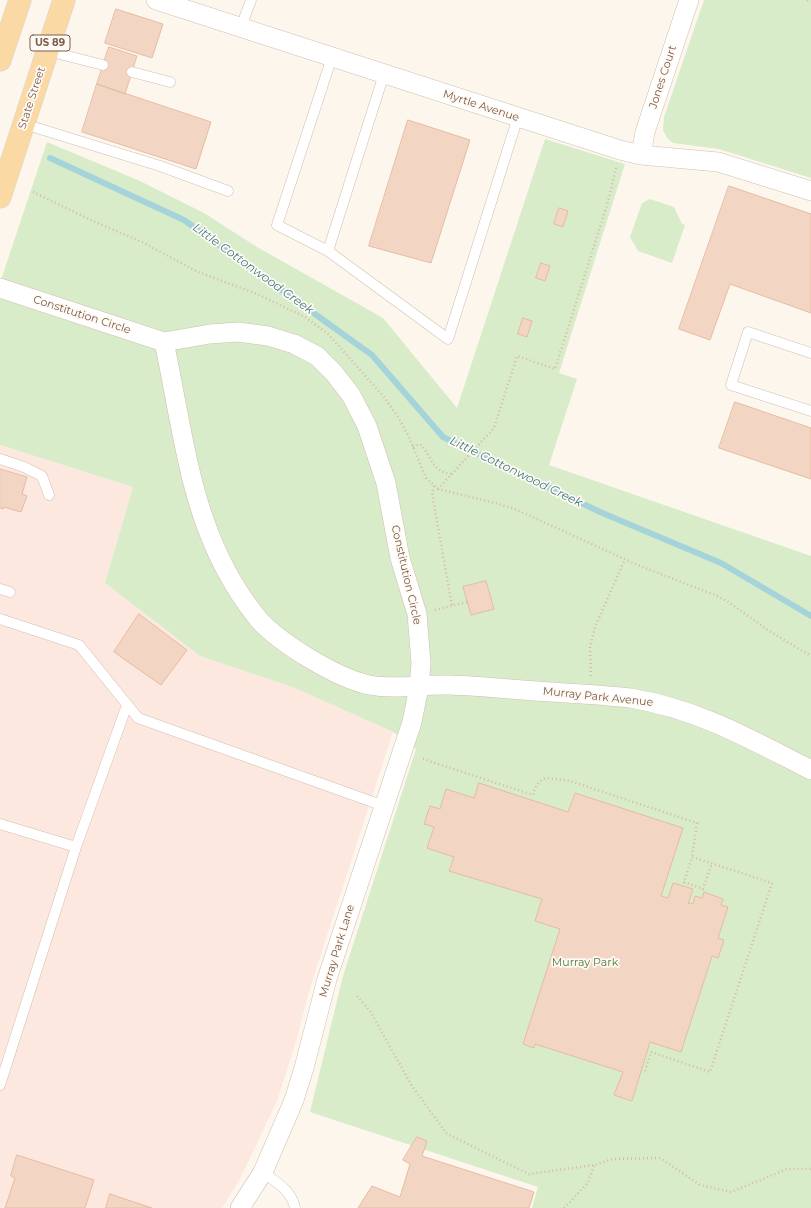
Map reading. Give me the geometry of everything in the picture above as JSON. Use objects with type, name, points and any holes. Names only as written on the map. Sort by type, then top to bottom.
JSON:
[{"type":"main road","points":[[0,60],[20,0]]},
{"type":"main road","name":"State Street","points":[[0,197],[64,0]]},
{"type":"street","name":"Myrtle Avenue","points":[[156,0],[185,4],[241,27],[620,150],[641,155],[718,162],[811,191]]},
{"type":"street","name":"Jones Court","points":[[641,155],[645,132],[689,0]]},
{"type":"street","name":"Constitution Circle","points":[[0,288],[164,342],[210,334],[238,332],[268,336],[294,344],[317,356],[334,373],[351,395],[367,426],[386,483],[400,558],[417,614],[421,663],[419,687]]},
{"type":"street","points":[[164,342],[192,484],[208,530],[226,571],[244,600],[261,622],[290,645],[320,665],[368,685],[419,687]]},
{"type":"street","name":"Murray Park Avenue","points":[[419,687],[447,684],[629,698],[667,705],[712,720],[811,770]]},
{"type":"street","name":"Murray Park Lane","points":[[240,1208],[263,1172],[296,1094],[327,979],[412,722],[419,687]]},
{"type":"lane","points":[[241,27],[251,0]]},
{"type":"lane","points":[[48,51],[103,65]]},
{"type":"lane","points":[[332,57],[277,225],[328,251],[448,339],[518,117]]},
{"type":"lane","points":[[132,72],[170,82]]},
{"type":"lane","points":[[328,251],[384,74]]},
{"type":"lane","points":[[24,124],[160,166],[228,191]]},
{"type":"lane","points":[[811,353],[748,332],[731,385],[811,411]]},
{"type":"lane","points":[[0,459],[24,467],[42,476],[49,495]]},
{"type":"lane","points":[[0,589],[10,592]]},
{"type":"lane","points":[[0,619],[79,645],[138,718],[384,806]]},
{"type":"lane","points":[[0,1085],[76,847],[127,705]]},
{"type":"lane","points":[[0,824],[76,847]]},
{"type":"lane","points":[[263,1172],[289,1193],[294,1201],[295,1208]]},
{"type":"path","points":[[807,0],[811,2]]},
{"type":"path","points":[[438,490],[494,428],[517,356],[555,369],[608,202],[620,150]]},
{"type":"path","points":[[33,192],[92,221],[149,245],[198,272],[257,294],[305,318],[328,334],[384,397],[398,417],[413,446],[426,478],[438,490],[499,504],[518,510],[625,560],[728,601],[769,630],[811,656]]},
{"type":"path","points":[[413,446],[420,444],[427,450],[432,462],[442,472],[453,474]]},
{"type":"path","points":[[434,486],[432,493],[452,606]]},
{"type":"path","points":[[591,671],[590,647],[595,627],[625,560]]},
{"type":"path","points":[[417,614],[467,602]]},
{"type":"path","points":[[423,759],[533,795],[536,786],[542,779],[546,778],[570,781],[697,823],[692,857],[683,886]]},
{"type":"path","points":[[645,1070],[651,1052],[710,1072],[772,883],[692,857]]},
{"type":"path","points":[[684,882],[703,888],[712,863]]},
{"type":"path","points":[[357,996],[370,1011],[412,1086],[447,1134],[529,1174],[594,1165],[613,1159],[660,1158],[700,1185],[731,1192],[787,1169],[811,1169]]},
{"type":"path","points":[[564,1208],[588,1183],[594,1165]]},
{"type":"shaded area","points":[[0,445],[133,487],[105,583],[200,656],[295,688],[393,732],[310,988],[295,1045],[277,1101],[240,1179],[222,1208],[0,1208]]},
{"type":"green space","points":[[704,0],[811,0],[811,178],[719,149],[673,143],[667,138],[663,130],[664,117]]},
{"type":"green space","name":"Murray Park","points":[[545,139],[625,164],[559,373],[577,379],[549,465],[811,556],[811,1208],[532,1208],[538,1187],[310,1112],[343,976],[416,749],[393,732],[295,688],[200,656],[105,583],[133,487],[0,445],[0,283],[47,142],[140,181],[204,213],[257,247],[383,318],[457,408]]},
{"type":"green space","points":[[650,199],[674,207],[682,224],[685,225],[672,263],[638,251],[630,237],[642,203]]},
{"type":"building","points":[[116,9],[163,24],[152,58],[105,43]]},
{"type":"building","points":[[109,47],[137,56],[125,94],[97,84]]},
{"type":"building","points":[[97,84],[211,122],[196,169],[82,132]]},
{"type":"building","points":[[408,120],[470,140],[431,263],[369,246]]},
{"type":"building","points":[[729,186],[811,214],[811,313],[730,284],[710,340],[679,329]]},
{"type":"building","points":[[559,208],[568,211],[563,227],[554,224]]},
{"type":"building","points":[[541,263],[550,266],[545,281],[536,278]]},
{"type":"building","points":[[523,318],[532,321],[527,337],[518,334]]},
{"type":"building","points":[[735,402],[811,428],[811,479],[719,448]]},
{"type":"building","points":[[0,469],[27,477],[22,494],[27,496],[21,512],[4,507],[3,509],[0,508]]},
{"type":"building","points":[[486,581],[494,609],[471,615],[463,587]]},
{"type":"building","points":[[139,614],[187,650],[161,685],[114,652]]},
{"type":"building","points":[[479,783],[568,812],[575,793],[683,828],[661,896],[668,898],[673,883],[693,889],[688,904],[693,904],[695,896],[702,898],[704,892],[723,899],[721,905],[728,907],[718,938],[724,940],[718,958],[712,956],[681,1052],[650,1042],[632,1101],[614,1095],[623,1072],[535,1044],[534,1048],[523,1044],[560,929],[535,921],[542,899],[449,871],[454,857],[427,848],[434,827],[424,824],[430,806],[440,809],[446,789],[474,798]]},
{"type":"building","points":[[417,1137],[427,1141],[422,1156],[534,1192],[529,1208],[358,1208],[372,1186],[400,1197],[410,1164],[403,1160]]},
{"type":"building","points":[[17,1155],[94,1180],[85,1208],[5,1208],[15,1178],[11,1176]]},
{"type":"building","points":[[110,1194],[152,1208],[106,1208]]},
{"type":"waterway","name":"Little Cottonwood Creek","points":[[50,158],[184,220],[372,355],[443,437],[600,512],[721,563],[811,616]]}]
